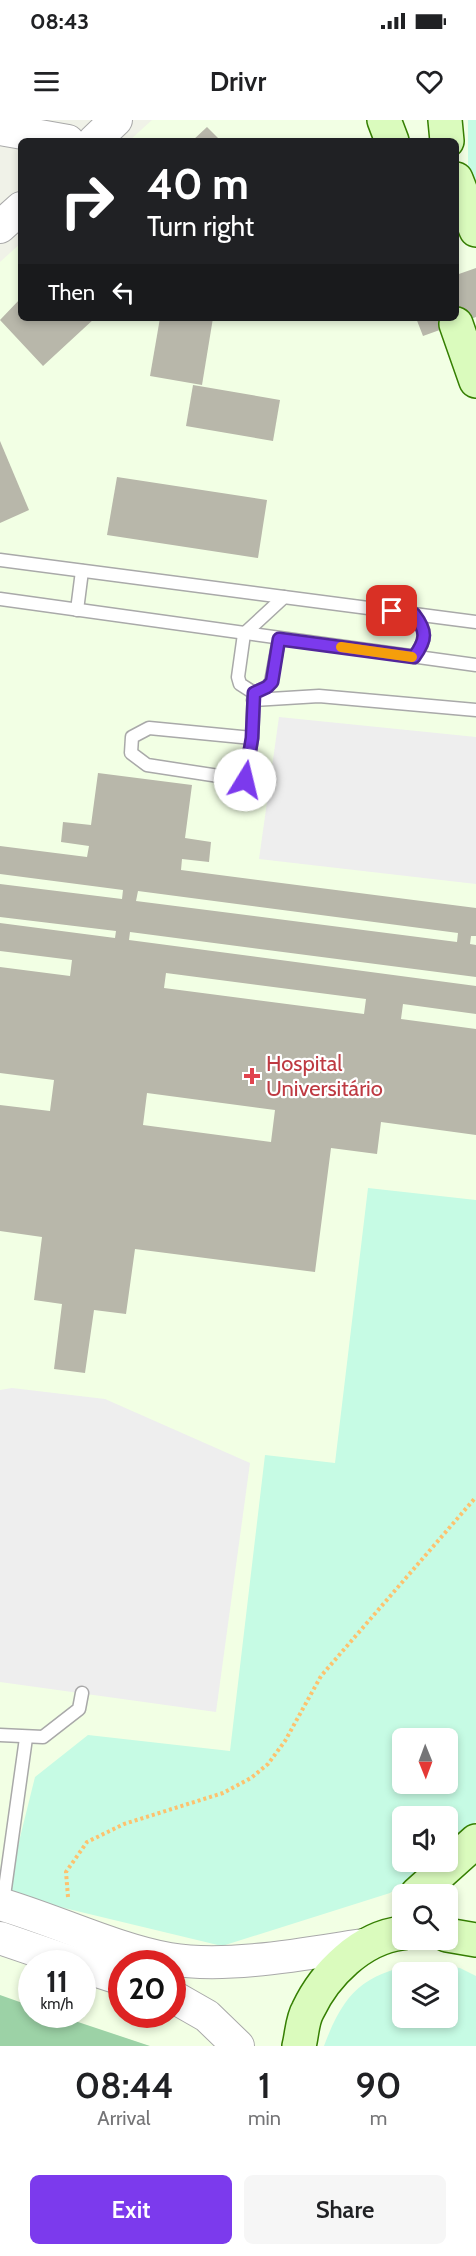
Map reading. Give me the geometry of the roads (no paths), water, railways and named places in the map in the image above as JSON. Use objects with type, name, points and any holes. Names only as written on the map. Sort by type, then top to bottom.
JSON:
[{"type":"main road","points":[[384,120],[391,138]]},
{"type":"main road","points":[[446,120],[447,138]]},
{"type":"main road","points":[[459,187],[476,230]]},
{"type":"main road","points":[[456,324],[476,381]]},
{"type":"main road","points":[[428,1884],[476,1841]]},
{"type":"main road","points":[[299,2046],[307,2011],[332,1972],[390,1932]]},
{"type":"main road","points":[[458,1937],[476,1940]]},
{"type":"street","points":[[97,138],[117,120]]},
{"type":"street","points":[[0,129],[51,138]]},
{"type":"street","points":[[0,227],[18,211]]},
{"type":"street","points":[[1,1905],[171,1959],[208,1961],[282,1956],[390,1932]]},
{"type":"street","points":[[0,1938],[35,1950]]},
{"type":"street","points":[[186,2004],[207,2016],[238,2046]]},
{"type":"lane","points":[[0,560],[476,622]]},
{"type":"lane","points":[[77,610],[82,571]]},
{"type":"lane","points":[[284,597],[244,634],[238,677],[240,684],[254,696],[319,696],[476,710]]},
{"type":"lane","points":[[0,599],[476,665]]},
{"type":"lane","points":[[414,614],[425,628],[426,636],[414,657]]},
{"type":"lane","points":[[254,696],[272,682],[279,639]]},
{"type":"lane","points":[[252,738],[149,728],[132,737],[130,753],[147,765],[245,780],[252,738],[254,696]]},
{"type":"lane","points":[[0,1735],[43,1737],[79,1709],[82,1693]]},
{"type":"lane","points":[[1,1905],[26,1738]]},
{"type":"place","name":"Hospital Universitário","points":[[252,1076]]}]
